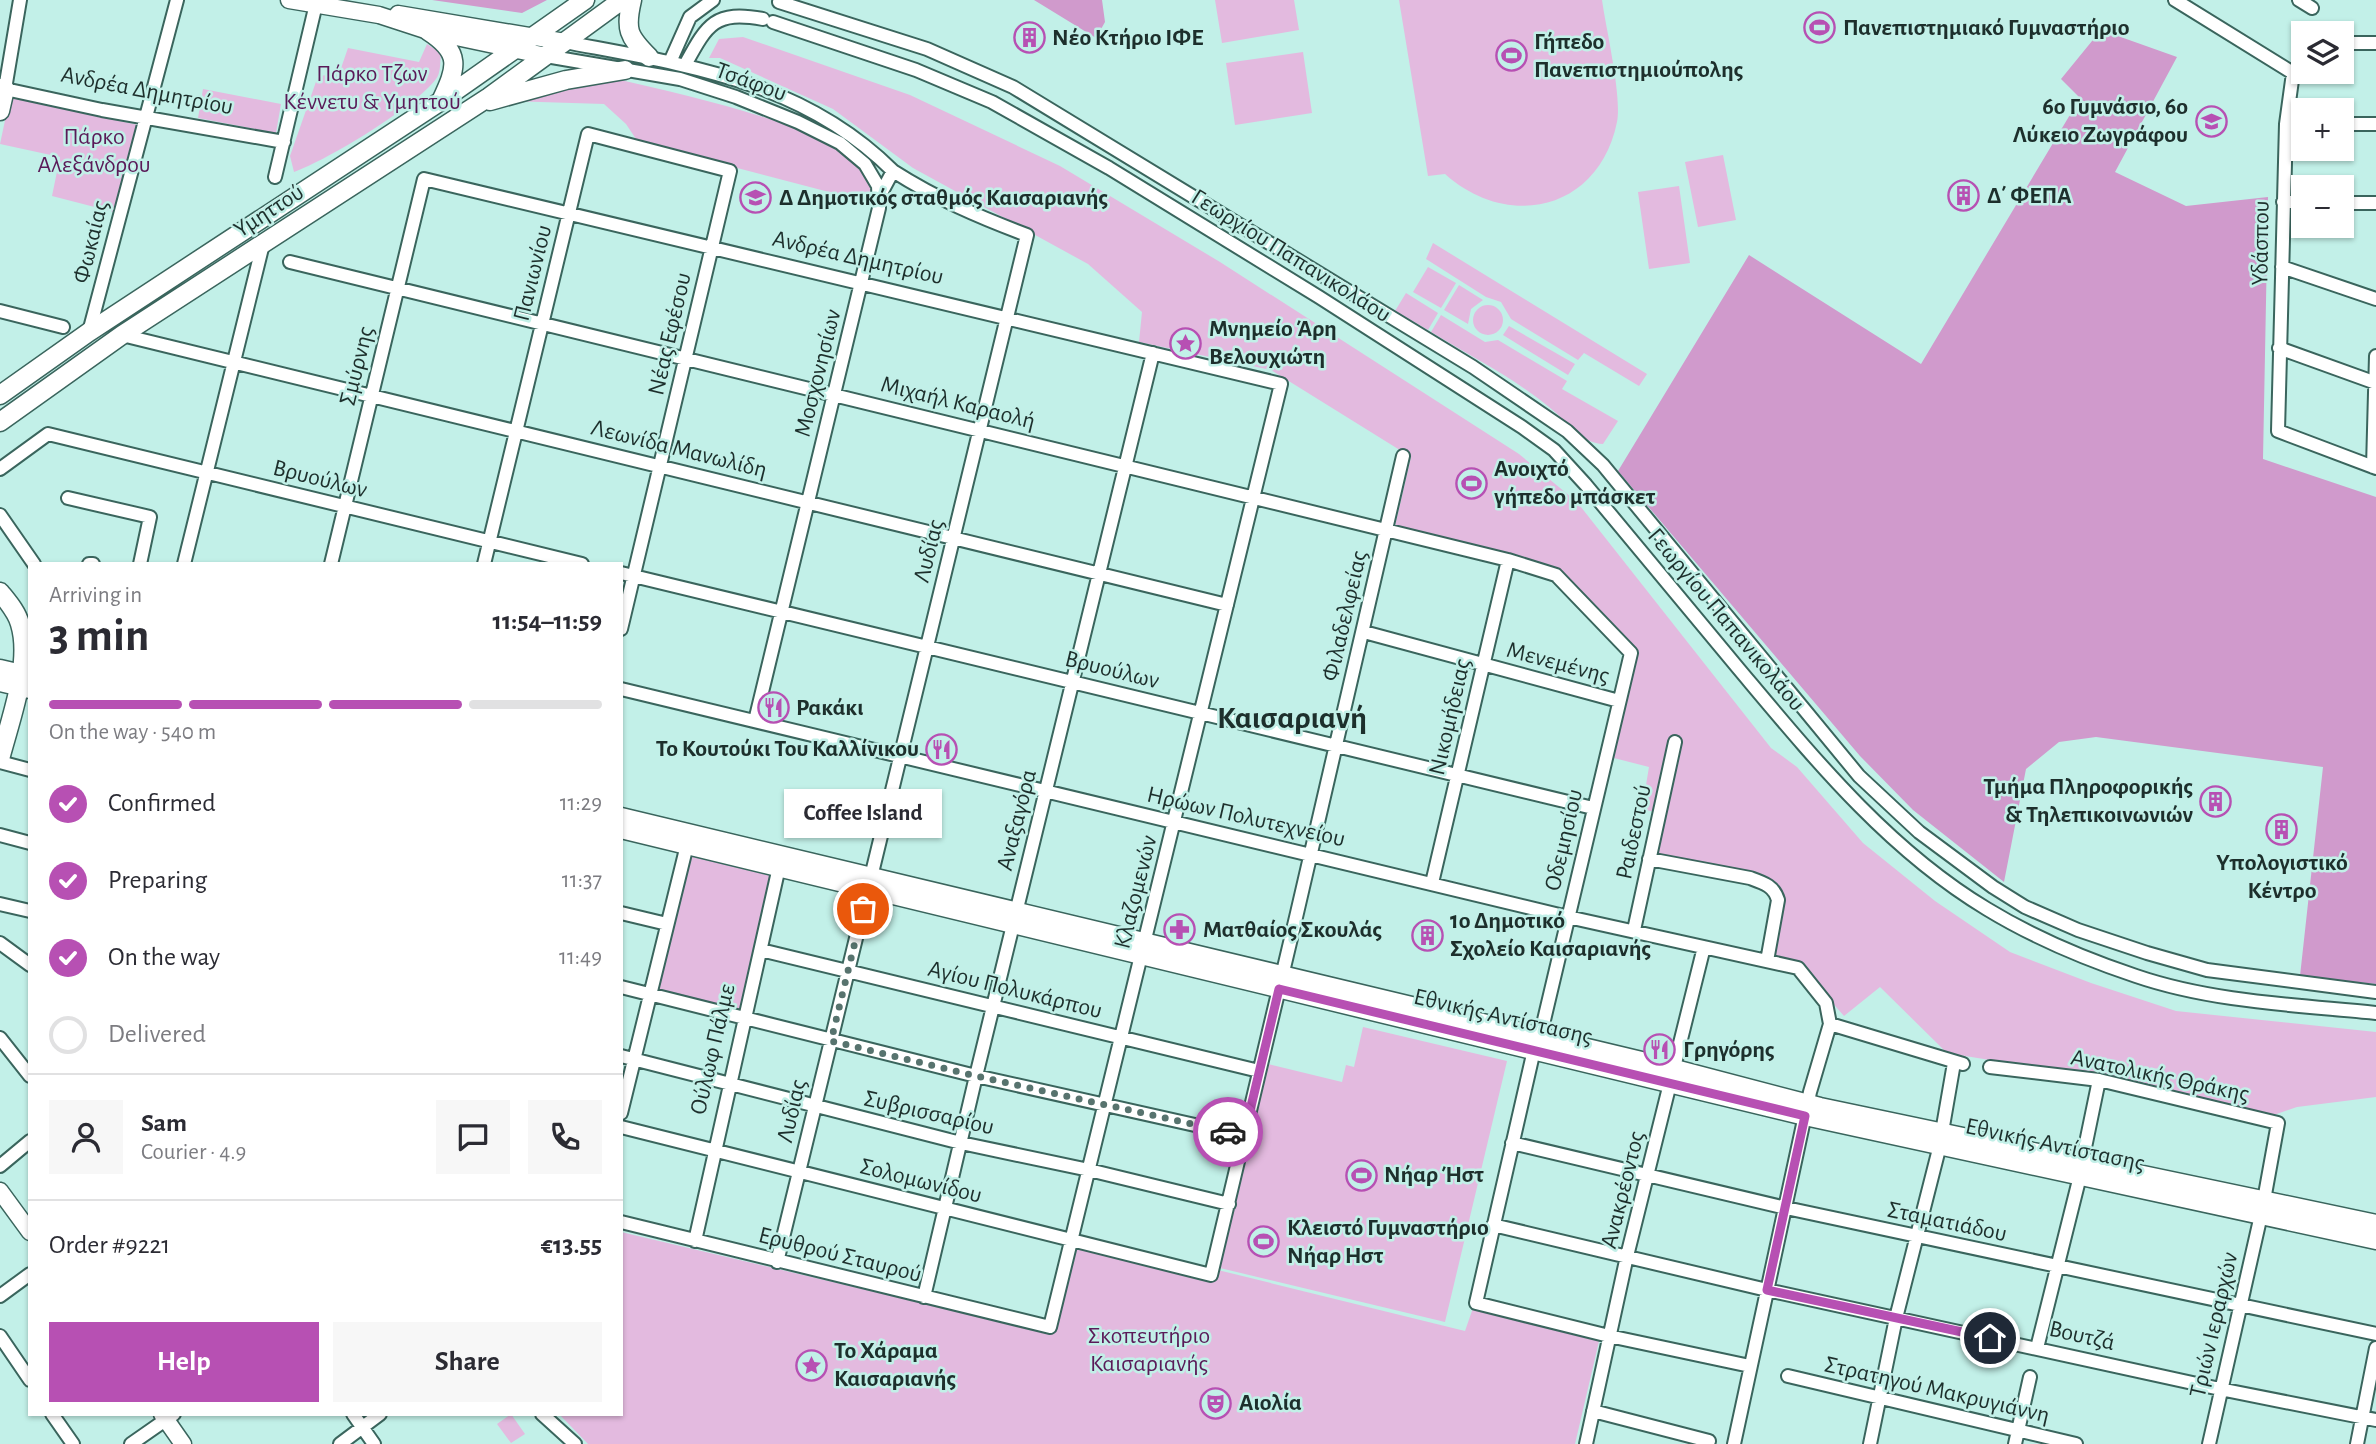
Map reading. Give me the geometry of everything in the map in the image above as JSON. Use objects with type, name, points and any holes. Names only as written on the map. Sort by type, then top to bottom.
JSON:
[{"type":"main road","points":[[535,35],[585,0]]},
{"type":"main road","points":[[565,42],[622,0]]},
{"type":"main road","points":[[632,0],[628,15],[631,39],[649,57]]},
{"type":"main road","points":[[428,31],[447,44],[452,54],[450,83],[441,101]]},
{"type":"main road","name":"Υμηττού","points":[[0,396],[89,332],[441,101],[535,35]]},
{"type":"main road","name":"Υμηττού","points":[[0,422],[122,335],[477,105],[565,42]]},
{"type":"main road","points":[[477,105],[566,80],[625,69]]},
{"type":"main road","points":[[0,111],[3,89]]},
{"type":"main road","points":[[0,592],[20,622],[24,652],[20,682],[0,761]]},
{"type":"main road","points":[[0,669],[20,682]]},
{"type":"main road","name":"Εθνικής Αντίστασης","points":[[623,818],[870,883],[1806,1110],[2262,1208],[2376,1240]]},
{"type":"main road","name":"Εθνικής Αντίστασης","points":[[623,829],[779,867],[870,883]]},
{"type":"main road","name":"Εθνικής Αντίστασης","points":[[2262,1208],[2376,1224]]},
{"type":"street","points":[[3,89],[20,0]]},
{"type":"street","name":"Φωκαίας","points":[[89,332],[177,0]]},
{"type":"street","points":[[289,0],[379,15],[428,31],[546,56]]},
{"type":"street","points":[[670,62],[690,17],[713,0]]},
{"type":"street","points":[[2175,0],[2188,4],[2291,72]]},
{"type":"street","points":[[2299,0],[2312,8]]},
{"type":"street","name":"Γεωργίου Παπανικολάου","points":[[779,2],[927,49],[1013,87],[1426,338],[1536,408],[1567,431],[1603,465],[1859,776],[1919,832],[2015,901],[2103,939],[2207,970],[2376,992]]},
{"type":"street","points":[[275,177],[316,4]]},
{"type":"street","points":[[379,15],[404,14],[565,42]]},
{"type":"street","name":"Γεωργίου Παπανικολάου","points":[[685,65],[704,31],[719,20],[743,16],[768,21],[916,69],[992,102],[1109,168],[1307,290],[1554,450],[1587,485],[1830,776],[1907,850],[1940,877],[1986,908],[2019,928],[2081,955],[2159,982],[2236,997],[2376,1013]]},
{"type":"street","name":"Τσάφου","points":[[565,42],[685,65],[747,82],[789,99],[852,136],[894,171],[925,191],[960,209],[1027,235]]},
{"type":"street","points":[[2354,43],[2376,43]]},
{"type":"street","name":"Τσάφου","points":[[546,56],[680,79],[736,97],[798,122],[840,143],[866,164],[878,186],[879,197]]},
{"type":"street","name":"Υδάσπου","points":[[2291,84],[2286,124],[2278,431],[2374,468]]},
{"type":"street","name":"Ανδρέα Δημητρίου","points":[[3,89],[284,142]]},
{"type":"street","points":[[2286,124],[2291,124]]},
{"type":"street","points":[[2354,124],[2376,124]]},
{"type":"street","name":"Πανιωνίου","points":[[484,562],[588,134],[730,171]]},
{"type":"street","name":"Νέας Εφέσου","points":[[623,614],[628,575],[660,466],[730,171]]},
{"type":"street","points":[[879,197],[894,171]]},
{"type":"street","name":"Ανδρέα Δημητρίου","points":[[424,179],[1281,384]]},
{"type":"street","name":"Σμύρνης","points":[[331,562],[424,179]]},
{"type":"street","name":"Μοσχονησίων","points":[[755,721],[879,208],[879,197]]},
{"type":"street","points":[[2283,202],[2291,202]]},
{"type":"street","points":[[2354,203],[2376,203]]},
{"type":"street","name":"Λυδίας","points":[[778,1262],[1027,235]]},
{"type":"street","points":[[184,562],[263,244]]},
{"type":"street","name":"Μιχαήλ Καραολή","points":[[290,262],[1508,560],[1556,575],[1631,653]]},
{"type":"street","points":[[2282,267],[2376,299]]},
{"type":"street","points":[[0,311],[63,327]]},
{"type":"street","name":"Λεωνίδα Μανωλίδη","points":[[122,335],[1227,604]]},
{"type":"street","points":[[2279,348],[2375,383]]},
{"type":"street","name":"Αναξαγόρα","points":[[924,1297],[1153,353]]},
{"type":"street","points":[[2374,468],[2376,356]]},
{"type":"street","name":"Κλαζομενών","points":[[1050,1327],[1281,384]]},
{"type":"street","name":"Βρυούλων","points":[[0,469],[48,434],[574,562]]},
{"type":"street","name":"Φιλαδελφείας","points":[[1211,1275],[1309,853],[1364,632],[1403,456]]},
{"type":"street","points":[[68,498],[150,517],[141,562]]},
{"type":"street","points":[[0,515],[33,562]]},
{"type":"street","name":"Νικομήδειας","points":[[1432,883],[1508,560]]},
{"type":"street","name":"Βρυούλων","points":[[628,575],[1593,808]]},
{"type":"street","name":"Μενεμένης","points":[[1364,632],[1619,701]]},
{"type":"street","name":"Οδεμησίου","points":[[1609,1336],[1476,1303],[1631,653]]},
{"type":"street","name":"Ηρώων Πολυτεχνείου","points":[[623,689],[1568,916],[1798,968],[1826,1003],[1830,1024]]},
{"type":"street","name":"Ραιδεστού","points":[[1634,930],[1675,742]]},
{"type":"street","points":[[0,761],[28,768]]},
{"type":"street","points":[[0,835],[28,842]]},
{"type":"street","points":[[623,1097],[628,1057],[650,994],[687,845]]},
{"type":"street","points":[[1649,859],[1750,878],[1775,891],[1778,900],[1766,961]]},
{"type":"street","name":"Ούλωφ Πάλμε","points":[[695,1241],[779,867]]},
{"type":"street","points":[[0,904],[28,911]]},
{"type":"street","points":[[623,913],[667,924]]},
{"type":"street","points":[[0,943],[28,964]]},
{"type":"street","name":"Ανακρέοντος","points":[[1586,1444],[1647,1174],[1704,947]]},
{"type":"street","name":"Αγίου Πολυκάρπου","points":[[761,950],[1259,1071]]},
{"type":"street","points":[[623,987],[976,1076],[1244,1136]]},
{"type":"street","points":[[1734,1444],[1806,1110],[1830,1024],[1959,1063],[1896,1318],[1870,1444]]},
{"type":"street","points":[[0,1038],[28,1073]]},
{"type":"street","name":"Συβρισσαρίου","points":[[628,1057],[961,1143],[1229,1204]]},
{"type":"street","name":"Ανατολικής Θράκης","points":[[1990,1068],[2099,1080],[2278,1123]]},
{"type":"street","points":[[2037,1348],[2081,1169],[2099,1080]]},
{"type":"street","name":"Τριών Ιεραρχών","points":[[2212,1442],[2220,1389],[2262,1208],[2278,1123]]},
{"type":"street","name":"Σολομωνίδου","points":[[623,1128],[1211,1275]]},
{"type":"street","name":"Σταματιάδου","points":[[1512,1143],[1786,1208],[2376,1334]]},
{"type":"street","points":[[0,1166],[28,1144]]},
{"type":"street","points":[[0,1191],[28,1229]]},
{"type":"street","name":"Ερυθρού Σταυρού","points":[[623,1223],[1050,1327]]},
{"type":"street","name":"Βουτζά","points":[[1493,1225],[1767,1290],[2220,1389],[2376,1420]]},
{"type":"street","points":[[0,1296],[28,1276]]},
{"type":"street","points":[[0,1336],[28,1377]]},
{"type":"street","points":[[1609,1336],[1749,1366]]},
{"type":"street","points":[[2357,1444],[2376,1348]]},
{"type":"street","name":"Στρατηγού Μακρυγιάννη","points":[[1788,1376],[2076,1444]]},
{"type":"street","points":[[2015,1444],[2030,1377]]},
{"type":"street","points":[[1593,1411],[1709,1441]]},
{"type":"street","points":[[53,1416],[73,1444]]},
{"type":"street","points":[[131,1444],[167,1416],[183,1444]]},
{"type":"street","points":[[354,1416],[374,1444]]},
{"type":"street","points":[[340,1444],[377,1416]]},
{"type":"street","points":[[544,1416],[575,1444]]},
{"type":"green space","points":[[1215,0],[1294,0],[1299,30],[1222,43]]},
{"type":"green space","points":[[1399,0],[1602,0],[1616,80],[1618,110],[1607,152],[1592,175],[1572,192],[1548,202],[1523,206],[1496,202],[1470,192],[1445,174],[1428,176]]},
{"type":"green space","points":[[743,37],[910,95],[1060,166],[1220,262],[1519,454],[1577,502],[1771,748],[1797,767],[1863,843],[1935,901],[2010,952],[2176,1011],[2376,1032],[2376,1097],[2297,1107],[2271,1116],[2100,1078],[1947,1053],[1880,987],[1844,1016],[1800,966],[1771,957],[1779,892],[1656,856],[1663,814],[1642,809],[1649,767],[1610,757],[1639,652],[1559,570],[1395,526],[1411,457],[1271,370],[1139,342],[1142,312],[1088,264],[913,168],[833,109],[720,58],[709,58],[719,39]]},
{"type":"green space","name":"Πάρκο Τζων Κέννετυ & Υμηττού","points":[[427,44],[441,53],[438,76],[425,91],[370,132],[294,172],[290,156],[318,76],[339,74],[348,48],[419,62]]},
{"type":"green space","points":[[1303,52],[1312,113],[1235,125],[1226,63]]},
{"type":"green space","points":[[611,78],[733,108],[826,139],[848,154],[861,168],[870,185],[871,203],[638,142],[626,124],[604,104],[506,101]]},
{"type":"green space","points":[[203,89],[281,104],[276,133],[198,118]]},
{"type":"green space","name":"Πάρκο Αλεξάνδρου","points":[[10,97],[138,125],[114,212],[52,196],[60,157],[0,144]]},
{"type":"green space","points":[[1723,155],[1736,220],[1698,227],[1685,162]]},
{"type":"green space","points":[[1679,186],[1690,263],[1649,269],[1638,192]]},
{"type":"green space","points":[[1433,243],[1647,374],[1639,386],[1584,353],[1578,360],[1511,319],[1501,302],[1486,297],[1426,259]]},
{"type":"green space","points":[[1428,267],[1456,283],[1441,308],[1413,292]]},
{"type":"green space","points":[[1459,285],[1483,300],[1471,309],[1468,324],[1444,310]]},
{"type":"green space","points":[[1406,293],[1438,313],[1428,330],[1395,311]]},
{"type":"green space","points":[[1488,305],[1499,309],[1503,320],[1499,331],[1488,335],[1477,331],[1473,320],[1477,309]]},
{"type":"green space","points":[[1441,315],[1485,342],[1498,340],[1567,381],[1562,389],[1618,421],[1603,444],[1589,441],[1526,390],[1431,332]]},
{"type":"green space","points":[[1509,326],[1575,364],[1568,375],[1503,335]]},
{"type":"green space","points":[[689,856],[775,877],[742,1010],[657,989]]},
{"type":"green space","name":"Νήαρ Ήστ","points":[[1363,1027],[1507,1061],[1445,1322],[1220,1268],[1268,1064],[1342,1082],[1346,1065],[1354,1067]]},
{"type":"green space","name":"Σκοπευτήριο Καισαριανής","points":[[623,1232],[1053,1334],[1076,1235],[1465,1331],[1473,1308],[1600,1337],[1575,1444],[588,1444],[561,1416],[623,1416]]},
{"type":"green space","points":[[512,1416],[525,1434],[511,1443],[497,1424]]},
{"type":"shaded area","points":[[432,0],[547,0],[522,13]]},
{"type":"shaded area","points":[[1034,0],[1102,0],[1105,22],[1096,38]]},
{"type":"shaded area","points":[[2101,30],[2177,57],[2115,172],[2186,206],[2268,197],[2263,459],[2376,497],[2376,984],[2300,976],[2323,767],[2096,737],[2059,742],[2026,769],[2004,882],[1913,810],[1860,756],[1618,471],[1749,255],[1921,364],[2080,98],[2061,79]]},
{"type":"way so far","points":[[863,909],[831,1041],[1228,1132]]},
{"type":"place","name":"Πανεπιστημιακό Γυμναστήριο","points":[[1820,28]]},
{"type":"place","name":"Νέο Κτήριο ΙΦΕ","points":[[1029,38]]},
{"type":"place","name":"Γήπεδο Πανεπιστημιούπολης","points":[[1511,56]]},
{"type":"place","name":"6ο Γυμνάσιο, 6ο Λύκειο Ζωγράφου","points":[[2211,121]]},
{"type":"place","name":"Δ΄ ΦΕΠΑ","points":[[1964,196]]},
{"type":"place","name":"Δ Δημοτικός σταθμός Καισαριανής","points":[[756,198]]},
{"type":"place","name":"Μνημείο Άρη Βελουχιώτη","points":[[1186,343]]},
{"type":"place","name":"Ανοιχτό γήπεδο μπάσκετ","points":[[1471,483]]},
{"type":"place","name":"Ρακάκι","points":[[773,708]]},
{"type":"place","name":"Το Κουτούκι Του Καλλίνικου","points":[[942,749]]},
{"type":"place","name":"Τμήμα Πληροφορικής & Τηλεπικοινωνιών","points":[[2216,801]]},
{"type":"place","name":"Υπολογιστικό Κέντρο","points":[[2282,829]]},
{"type":"place","name":"Coffee Island","points":[[863,909]]},
{"type":"place","name":"Ματθαίος Σκουλάς","points":[[1180,930]]},
{"type":"place","name":"1ο Δημοτικό Σχολείο Καισαριανής","points":[[1427,935]]},
{"type":"place","name":"Γρηγόρης","points":[[1660,1050]]},
{"type":"place","name":"Νήαρ Ήστ","points":[[1361,1175]]},
{"type":"place","name":"Κλειστό Γυμναστήριο Νήαρ Ηστ","points":[[1264,1242]]},
{"type":"place","name":"Το Χάραμα Καισαριανής","points":[[811,1365]]},
{"type":"place","name":"Αιολία","points":[[1216,1403]]},
{"type":"district","name":"Καισαριανή","points":[[1292,718]]},
{"type":"route","points":[[1228,1132],[1244,1136],[1279,989],[1805,1116],[1767,1290],[1990,1338]]}]
